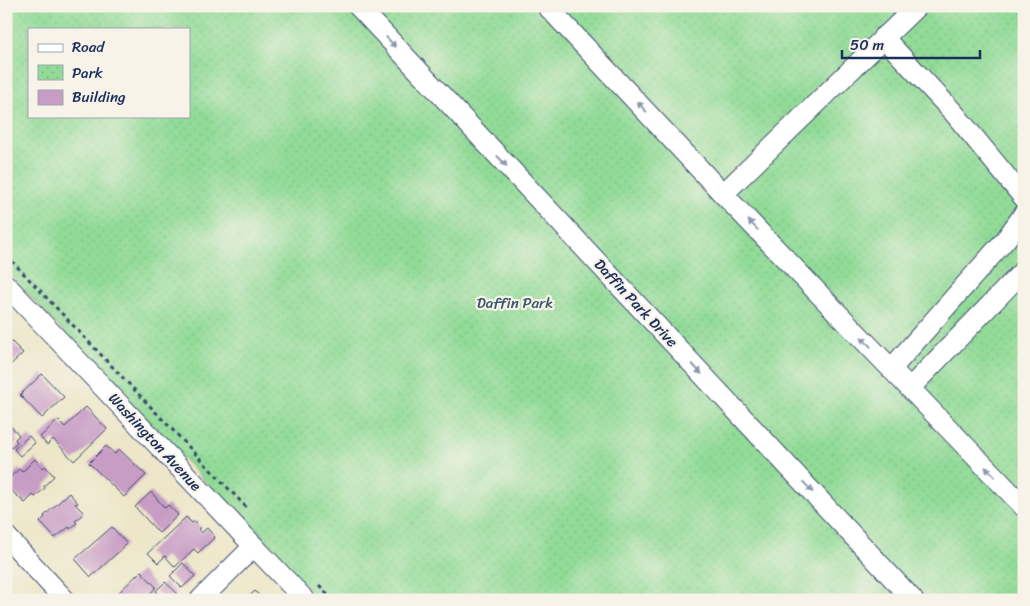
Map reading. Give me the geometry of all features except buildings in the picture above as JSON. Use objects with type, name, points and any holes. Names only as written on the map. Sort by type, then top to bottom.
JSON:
[{"type":"street","name":"Daffin Park Drive","points":[[358,6],[913,600]]},
{"type":"street","points":[[547,6],[723,194],[1024,507]]},
{"type":"street","points":[[723,194],[917,6]]},
{"type":"street","points":[[883,38],[954,113],[1024,198]]},
{"type":"street","points":[[892,368],[1006,239],[1024,214]]},
{"type":"street","points":[[910,388],[1024,270]]},
{"type":"street","name":"Washington Avenue","points":[[6,285],[305,600]]},
{"type":"street","points":[[6,536],[65,600]]},
{"type":"street","points":[[200,600],[254,546]]},
{"type":"path","points":[[6,255],[252,514]]},
{"type":"path","points":[[317,583],[333,600]]},
{"type":"green space","name":"Daffin Park","points":[[6,6],[1024,6],[1024,600],[318,600],[6,271]]}]
